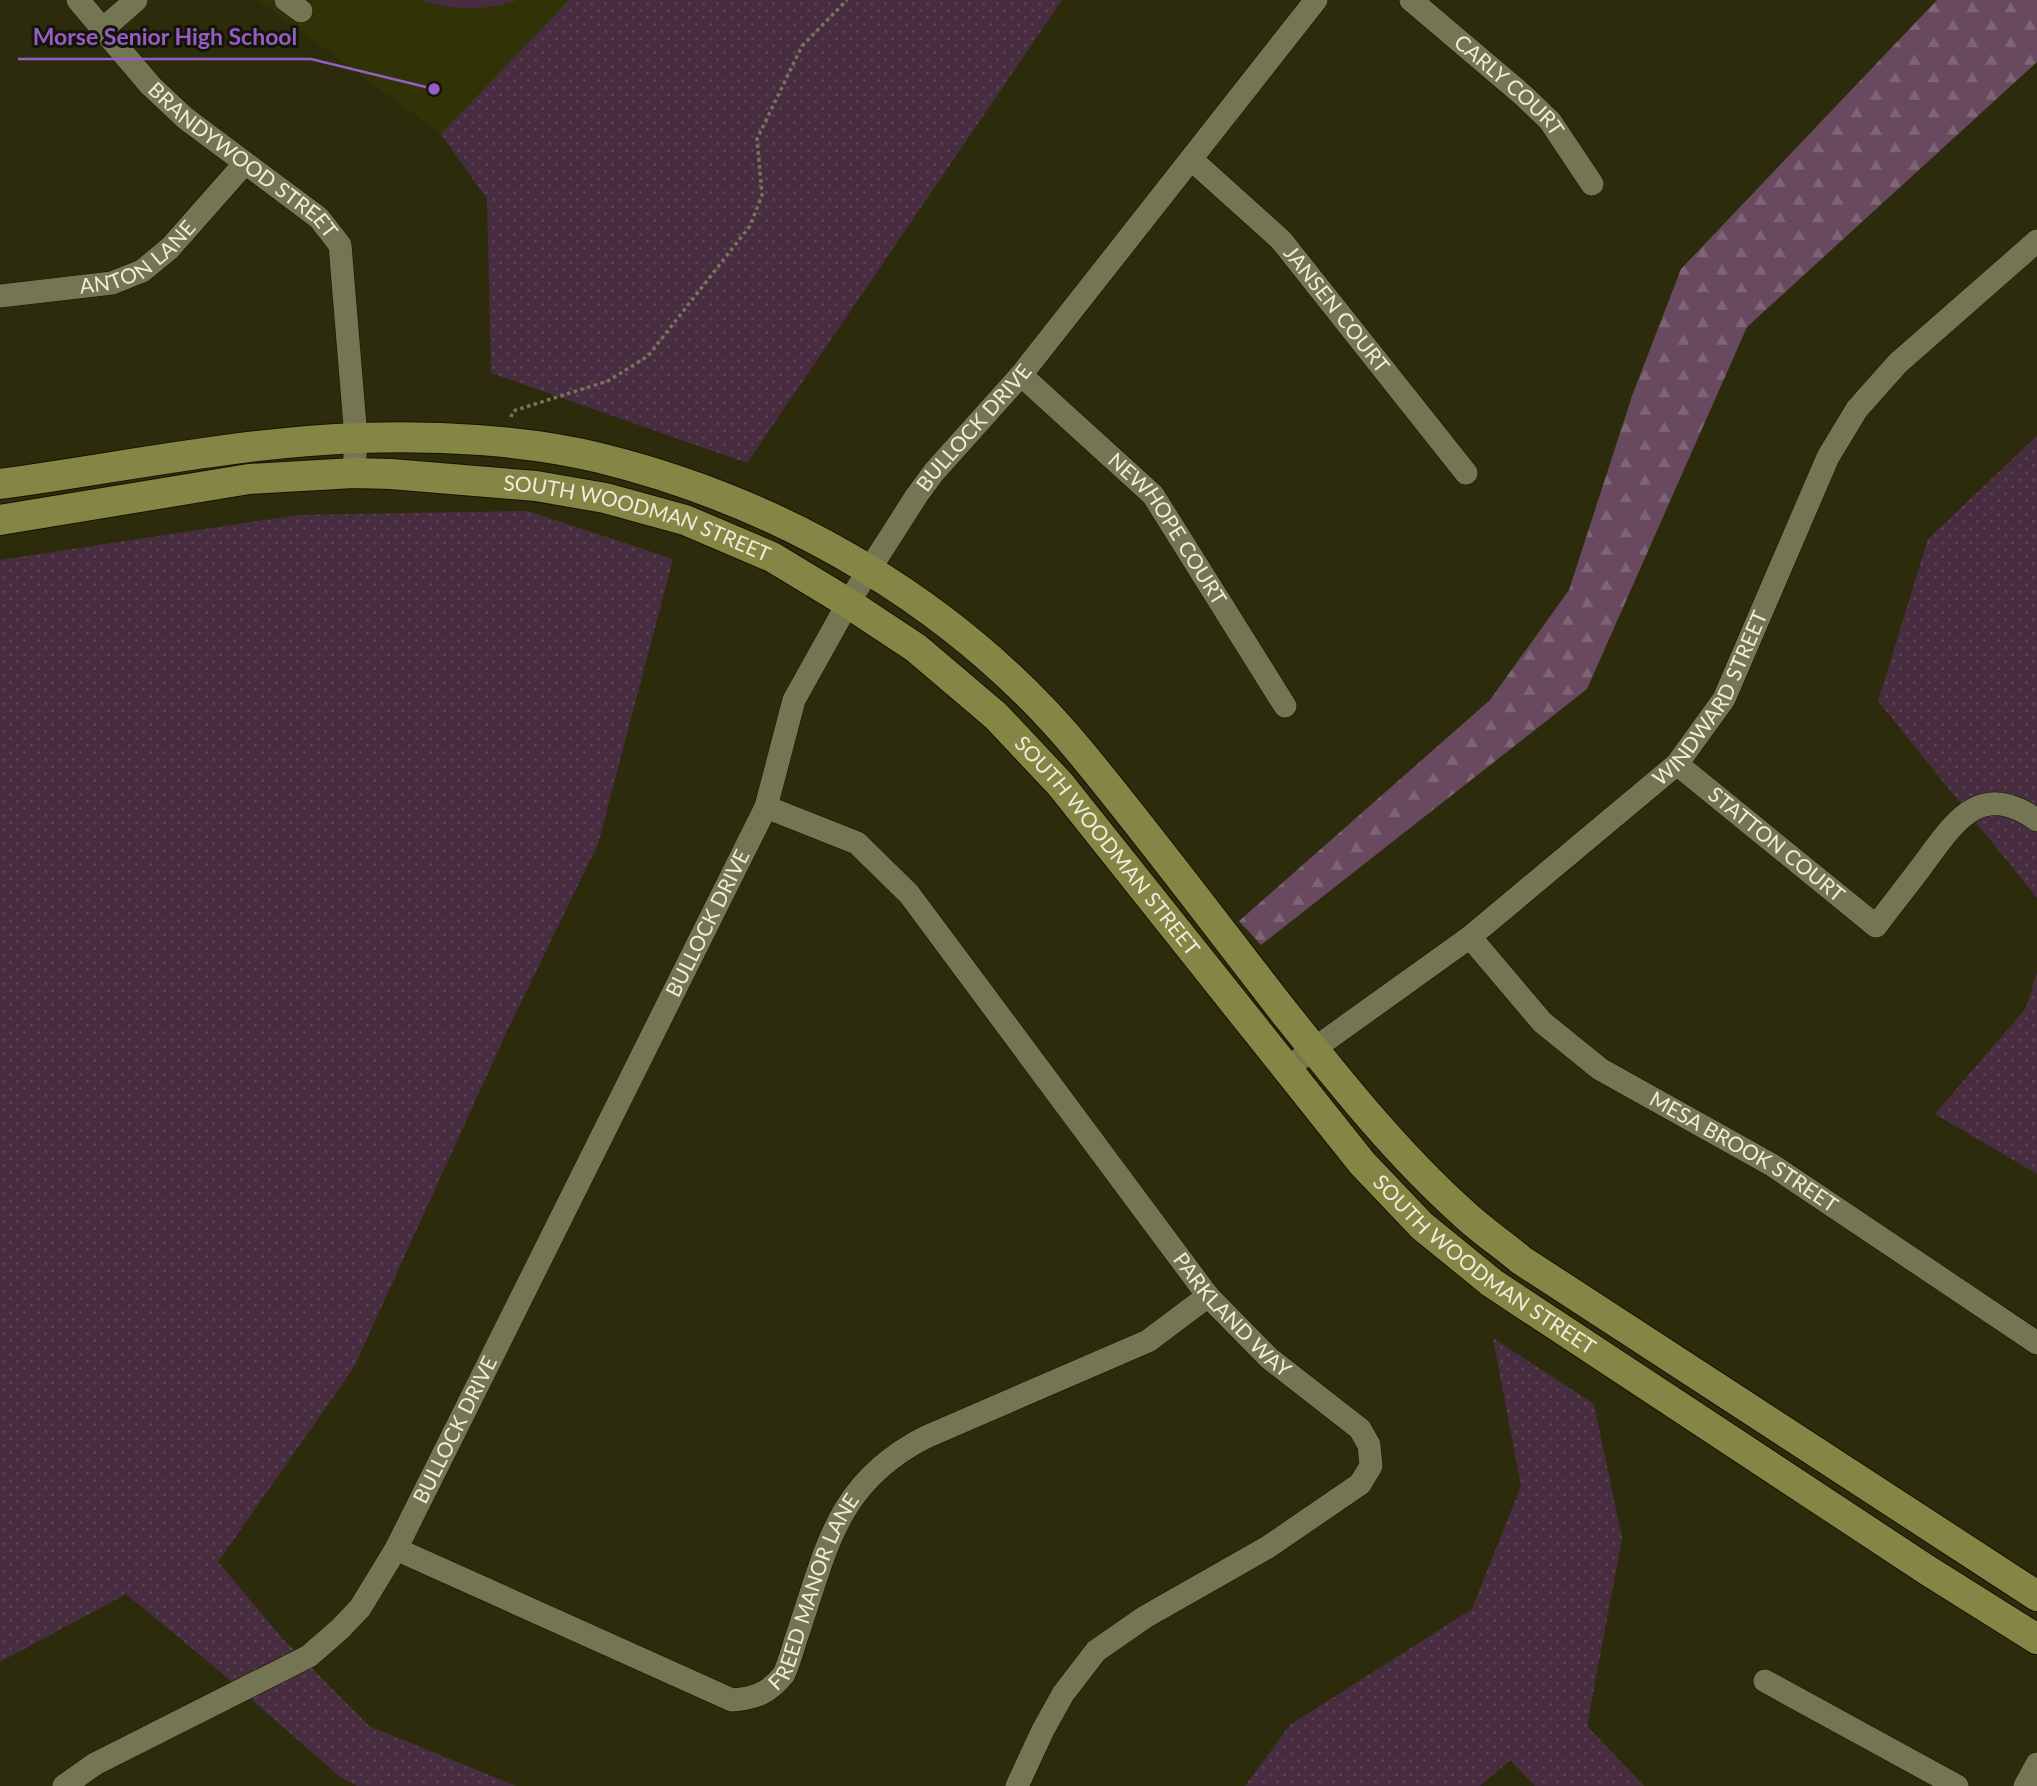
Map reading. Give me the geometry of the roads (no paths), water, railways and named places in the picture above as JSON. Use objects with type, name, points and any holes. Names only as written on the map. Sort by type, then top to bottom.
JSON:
[{"type":"main road","name":"SOUTH WOODMAN STREET","points":[[0,484],[274,444],[399,437],[499,442],[596,457],[690,483],[779,521],[869,568],[952,628],[1035,703],[1080,752],[1352,1098],[1406,1158],[1464,1214],[1521,1260],[2037,1596]]},
{"type":"main road","name":"SOUTH WOODMAN STREET","points":[[0,520],[249,479],[354,473],[536,486],[605,498],[685,520],[772,557],[916,648],[996,716],[1060,784],[1362,1163],[1413,1217],[1492,1283],[1927,1570],[2037,1639]]},
{"type":"street","name":"BRANDYWOOD STREET","points":[[78,0],[167,102],[319,218],[340,245],[356,438],[354,473]]},
{"type":"street","points":[[103,29],[136,0]]},
{"type":"street","name":"BULLOCK DRIVE","points":[[64,1786],[95,1764],[309,1656],[360,1608],[396,1549],[766,807],[794,700],[848,603],[934,472],[1021,375],[1316,0]]},
{"type":"street","name":"CARLY COURT","points":[[1411,0],[1550,121],[1592,184]]},
{"type":"street","name":"JANSEN COURT","points":[[1191,159],[1281,240],[1466,473]]},
{"type":"street","name":"ANTON LANE","points":[[0,296],[96,286],[112,283],[142,271],[170,248],[245,163]]},
{"type":"street","name":"WINDWARD STREET","points":[[1286,1069],[1471,937],[1677,764],[1724,699],[1828,457],[1857,409],[1898,363],[2037,241]]},
{"type":"street","name":"NEWHOPE COURT","points":[[1021,375],[1153,495],[1285,706]]},
{"type":"street","name":"STATTON COURT","points":[[1677,764],[1876,926],[1959,818],[1987,804],[2000,804],[2013,807],[2037,820]]},
{"type":"street","name":"PARKLAND WAY","points":[[766,807],[857,843],[909,894],[1208,1296],[1269,1359],[1360,1429],[1369,1445],[1371,1466],[1360,1484],[1268,1547],[1146,1618],[1096,1651],[1056,1706],[1017,1786]]},
{"type":"street","name":"MESA BROOK STREET","points":[[1471,937],[1542,1022],[1600,1069],[1773,1164],[2037,1343]]},
{"type":"street","name":"FREED MANOR LANE","points":[[396,1549],[732,1700],[756,1697],[776,1684],[784,1674],[832,1532],[851,1499],[876,1470],[926,1437],[1095,1366],[1148,1340],[1208,1296]]},
{"type":"street","points":[[1765,1681],[1957,1786]]},
{"type":"street","points":[[2025,1786],[2037,1764]]},
{"type":"place","name":"Morse Senior High School","points":[[434,89]]}]
